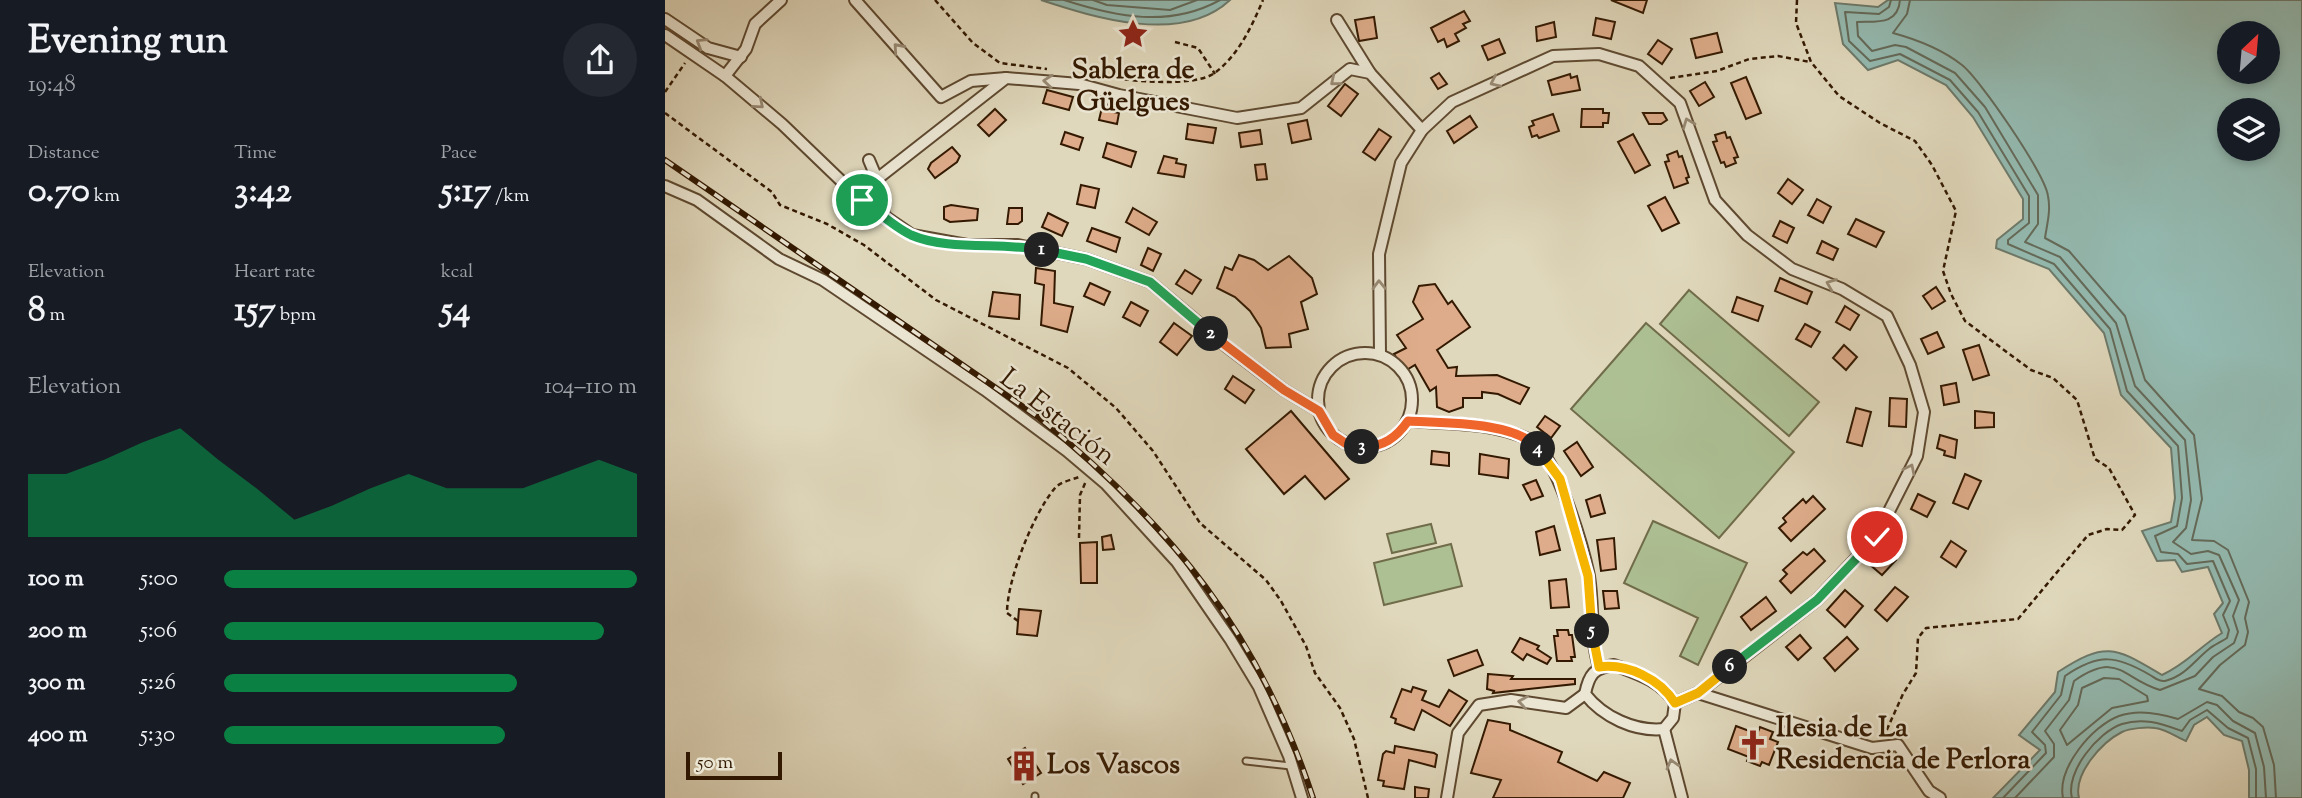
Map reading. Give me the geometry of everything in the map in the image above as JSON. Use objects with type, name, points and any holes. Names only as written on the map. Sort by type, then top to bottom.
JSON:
[{"type":"street","points":[[725,76],[741,57],[755,24],[781,0]]},
{"type":"street","points":[[855,0],[941,97],[971,81],[1006,78],[1079,84],[1119,95],[1237,118],[1301,108],[1350,69],[1370,73]]},
{"type":"street","points":[[665,19],[708,48],[741,57]]},
{"type":"street","points":[[1338,20],[1370,73],[1422,130]]},
{"type":"street","points":[[665,35],[725,76],[782,124],[862,200],[912,235],[967,245],[1032,248],[1086,259],[1150,282],[1226,346],[1284,390],[1319,411],[1333,435],[1359,447],[1387,442],[1398,434],[1408,421],[1412,405],[1411,388],[1405,373],[1380,353],[1350,354],[1337,361],[1320,383],[1319,411]]},
{"type":"street","points":[[1380,353],[1379,254],[1401,163],[1422,130],[1452,102],[1553,56],[1599,54],[1639,66],[1680,103],[1715,200],[1747,235],[1792,270],[1842,289],[1887,316],[1910,365],[1924,412],[1917,456],[1877,537],[1817,600],[1698,693],[1675,703]]},
{"type":"street","points":[[877,179],[1006,78]]},
{"type":"street","points":[[869,160],[877,179],[884,215]]},
{"type":"street","name":"La Estación","points":[[665,187],[697,200],[779,259],[823,280],[985,390],[1092,472],[1177,562],[1230,639],[1259,687],[1293,766],[1302,798]]},
{"type":"street","points":[[1408,421],[1494,428],[1532,441],[1560,479],[1564,491],[1588,576],[1593,646],[1599,667]]},
{"type":"street","points":[[1447,798],[1458,733],[1479,705],[1511,700],[1566,708],[1585,694],[1589,677],[1599,667],[1614,665],[1644,676],[1667,691],[1675,703],[1674,718],[1664,729],[1648,731],[1595,707],[1585,694]]},
{"type":"street","points":[[1698,693],[1872,748],[1898,745],[1929,791],[1940,798]]},
{"type":"street","points":[[1664,729],[1682,798]]},
{"type":"lane","points":[[1246,761],[1293,766]]},
{"type":"path","points":[[935,0],[973,43],[1000,63],[1054,70]]},
{"type":"path","points":[[1094,76],[1141,83],[1215,74],[1249,34],[1263,0]]},
{"type":"path","points":[[1797,0],[1795,23],[1811,62],[1839,96],[1880,123],[1915,141],[1956,211],[1943,271],[1965,321],[2031,370],[2053,378],[2077,400],[2095,459],[2109,468],[2135,515],[2122,530],[2107,529],[2088,535],[2018,619],[1926,628],[1919,638],[1916,673],[1884,734],[1883,747]]},
{"type":"path","points":[[1175,42],[1198,48],[1215,74]]},
{"type":"path","points":[[665,92],[692,54]]},
{"type":"path","points":[[1657,82],[1717,71],[1749,59],[1778,56],[1811,62]]},
{"type":"path","points":[[665,113],[772,192],[780,205],[827,224],[864,245],[936,300],[1068,368],[1117,408],[1153,451],[1200,523],[1266,580],[1281,601],[1306,646],[1315,673],[1340,708],[1349,729],[1367,798]]},
{"type":"path","points":[[1079,538],[1080,495],[1092,472]]},
{"type":"path","points":[[1018,621],[1007,613],[1007,597],[1042,507],[1057,485],[1092,472]]},
{"type":"green space","points":[[1689,290],[1819,402],[1789,436],[1660,324]]},
{"type":"green space","points":[[1646,323],[1794,452],[1719,538],[1571,409]]},
{"type":"green space","points":[[1653,521],[1747,563],[1698,665],[1680,656],[1698,618],[1624,583]]},
{"type":"green space","points":[[1431,524],[1436,543],[1392,553],[1387,534]]},
{"type":"green space","points":[[1451,544],[1462,586],[1384,605],[1374,563]]},
{"type":"water","points":[[1041,0],[1230,0],[1210,14],[1188,22],[1164,25],[1112,20]]},
{"type":"water","points":[[1888,0],[2302,0],[2302,798],[2249,798],[2249,770],[2242,741],[2224,735],[2207,717],[2194,725],[2186,741],[2152,728],[2129,730],[2114,737],[2098,751],[2085,769],[2080,779],[2079,798],[1993,798],[2040,750],[2019,735],[2055,692],[2058,672],[2088,655],[2111,651],[2133,659],[2162,675],[2222,633],[2214,614],[2223,603],[2208,567],[2182,572],[2175,560],[2157,561],[2142,531],[2171,522],[2175,498],[2171,448],[2121,395],[2104,333],[2049,269],[1996,248],[1997,240],[2023,219],[2023,199],[1973,117],[1946,85],[1898,60],[1868,70],[1843,44],[1835,3],[1878,7]]},
{"type":"building","points":[[1611,0],[1647,0],[1643,13]]},
{"type":"building","points":[[1464,11],[1470,21],[1463,24],[1466,28],[1455,34],[1459,41],[1447,47],[1444,39],[1438,42],[1431,28]]},
{"type":"building","points":[[1374,17],[1377,38],[1359,41],[1355,20]]},
{"type":"building","points":[[1596,18],[1615,22],[1611,39],[1593,35]]},
{"type":"building","points":[[1554,22],[1556,37],[1537,41],[1536,27]]},
{"type":"building","points":[[1717,33],[1722,52],[1696,58],[1691,39]]},
{"type":"building","points":[[1499,39],[1505,53],[1488,60],[1482,46]]},
{"type":"building","points":[[1658,40],[1672,49],[1662,64],[1648,54]]},
{"type":"building","points":[[1439,73],[1447,84],[1438,89],[1431,78]]},
{"type":"building","points":[[1570,74],[1571,78],[1577,76],[1580,90],[1552,95],[1548,81]]},
{"type":"building","points":[[1746,77],[1761,113],[1746,119],[1731,83]]},
{"type":"building","points":[[1705,82],[1714,97],[1699,106],[1690,91]]},
{"type":"building","points":[[1345,84],[1358,94],[1341,116],[1328,106]]},
{"type":"building","points":[[1047,90],[1073,97],[1069,110],[1043,103]]},
{"type":"building","points":[[1103,103],[1115,107],[1113,112],[1119,113],[1117,124],[1099,120]]},
{"type":"building","points":[[995,109],[1006,120],[989,136],[978,125]]},
{"type":"building","points":[[1582,109],[1603,109],[1603,113],[1609,113],[1608,123],[1603,123],[1603,127],[1581,127]]},
{"type":"building","points":[[1643,113],[1663,113],[1667,120],[1661,124],[1649,124]]},
{"type":"building","points":[[1553,114],[1559,131],[1539,138],[1537,135],[1532,137],[1529,127],[1534,125],[1532,121]]},
{"type":"building","points":[[1470,116],[1477,127],[1454,143],[1447,131]]},
{"type":"building","points":[[1307,120],[1311,139],[1292,143],[1288,124]]},
{"type":"building","points":[[1188,124],[1216,128],[1213,143],[1186,139]]},
{"type":"building","points":[[1379,129],[1391,137],[1375,160],[1363,152]]},
{"type":"building","points":[[1260,130],[1262,144],[1241,147],[1239,133]]},
{"type":"building","points":[[1065,132],[1083,138],[1079,150],[1061,144]]},
{"type":"building","points":[[1725,132],[1727,138],[1730,137],[1738,157],[1734,158],[1736,163],[1726,167],[1724,162],[1721,163],[1713,142],[1717,141],[1715,135]]},
{"type":"building","points":[[1633,134],[1650,165],[1635,173],[1618,142]]},
{"type":"building","points":[[1107,143],[1136,152],[1131,167],[1103,157]]},
{"type":"building","points":[[952,147],[960,156],[957,162],[935,178],[928,169],[931,163]]},
{"type":"building","points":[[1677,151],[1679,157],[1682,156],[1689,177],[1686,178],[1688,183],[1674,188],[1665,162],[1669,161],[1667,155]]},
{"type":"building","points":[[1164,156],[1177,159],[1176,163],[1186,165],[1184,177],[1158,173]]},
{"type":"building","points":[[1265,164],[1267,179],[1257,180],[1255,165]]},
{"type":"building","points":[[1788,179],[1803,190],[1792,204],[1778,193]]},
{"type":"building","points":[[1081,185],[1099,189],[1095,208],[1077,204]]},
{"type":"building","points":[[1665,197],[1679,223],[1662,231],[1648,206]]},
{"type":"building","points":[[1817,199],[1831,207],[1823,223],[1808,215]]},
{"type":"building","points":[[951,205],[978,209],[977,220],[950,222],[944,219],[944,207]]},
{"type":"building","points":[[1009,208],[1022,208],[1022,221],[1018,224],[1007,224]]},
{"type":"building","points":[[1133,208],[1157,222],[1149,235],[1126,222]]},
{"type":"building","points":[[1048,213],[1068,223],[1062,236],[1042,227]]},
{"type":"building","points":[[1856,219],[1884,232],[1876,247],[1848,234]]},
{"type":"building","points":[[1780,221],[1794,228],[1787,243],[1773,236]]},
{"type":"building","points":[[1092,228],[1120,238],[1116,252],[1087,241]]},
{"type":"building","points":[[1822,241],[1838,249],[1833,260],[1817,253]]},
{"type":"building","points":[[1148,248],[1161,254],[1153,271],[1141,265]]},
{"type":"building","points":[[1239,255],[1254,260],[1268,270],[1289,256],[1312,278],[1317,294],[1301,302],[1308,329],[1289,334],[1291,347],[1266,348],[1261,328],[1250,311],[1235,297],[1217,288],[1225,267],[1232,270]]},
{"type":"building","points":[[1036,268],[1055,271],[1054,303],[1073,307],[1067,332],[1041,325],[1044,285],[1035,283]]},
{"type":"building","points":[[1185,270],[1201,280],[1192,294],[1176,284]]},
{"type":"building","points":[[1780,278],[1812,292],[1807,304],[1775,291]]},
{"type":"building","points":[[1090,283],[1110,292],[1104,305],[1084,296]]},
{"type":"building","points":[[1435,284],[1448,304],[1452,301],[1470,327],[1437,350],[1448,368],[1457,367],[1456,376],[1497,375],[1529,388],[1520,404],[1498,394],[1482,392],[1482,398],[1463,398],[1463,407],[1449,412],[1437,407],[1436,387],[1430,391],[1415,365],[1405,371],[1394,354],[1406,348],[1397,335],[1423,319],[1413,302],[1419,286]]},
{"type":"building","points":[[1936,287],[1945,301],[1932,309],[1923,296]]},
{"type":"building","points":[[993,292],[1020,295],[1019,319],[989,316]]},
{"type":"building","points":[[1737,297],[1763,306],[1758,321],[1732,312]]},
{"type":"building","points":[[1131,302],[1148,311],[1140,326],[1123,317]]},
{"type":"building","points":[[1845,306],[1859,315],[1850,330],[1836,322]]},
{"type":"building","points":[[1174,323],[1192,336],[1177,355],[1160,342]]},
{"type":"building","points":[[1805,324],[1820,332],[1811,347],[1796,339]]},
{"type":"building","points":[[1937,332],[1944,347],[1928,354],[1921,339]]},
{"type":"building","points":[[1844,345],[1857,357],[1846,370],[1833,358]]},
{"type":"building","points":[[1979,345],[1989,375],[1973,380],[1963,350]]},
{"type":"building","points":[[1233,376],[1254,390],[1245,403],[1225,389]]},
{"type":"building","points":[[1956,383],[1959,402],[1944,405],[1941,386]]},
{"type":"building","points":[[1890,398],[1907,399],[1906,427],[1889,426]]},
{"type":"building","points":[[1856,408],[1871,412],[1862,446],[1847,442]]},
{"type":"building","points":[[1291,411],[1349,479],[1325,499],[1305,476],[1284,494],[1246,449]]},
{"type":"building","points":[[1975,411],[1994,413],[1994,427],[1975,428]]},
{"type":"building","points":[[1545,416],[1560,426],[1551,438],[1537,427]]},
{"type":"building","points":[[1940,435],[1957,440],[1955,458],[1944,455],[1945,451],[1937,448]]},
{"type":"building","points":[[1577,442],[1593,467],[1581,476],[1564,451]]},
{"type":"building","points":[[1432,451],[1449,453],[1449,466],[1431,464]]},
{"type":"building","points":[[1480,454],[1509,459],[1508,478],[1479,474]]},
{"type":"building","points":[[1965,474],[1981,481],[1968,509],[1953,503]]},
{"type":"building","points":[[1536,480],[1543,496],[1531,500],[1523,485]]},
{"type":"building","points":[[1918,494],[1935,502],[1927,517],[1911,509]]},
{"type":"building","points":[[1600,495],[1605,513],[1591,517],[1586,500]]},
{"type":"building","points":[[1813,496],[1825,509],[1791,541],[1779,528],[1786,522],[1783,518],[1803,499],[1806,503]]},
{"type":"building","points":[[1554,526],[1560,550],[1540,555],[1536,532]]},
{"type":"building","points":[[1111,535],[1114,549],[1103,550],[1102,537]]},
{"type":"building","points":[[1614,538],[1616,569],[1601,571],[1597,540]]},
{"type":"building","points":[[1951,541],[1966,551],[1956,567],[1941,557]]},
{"type":"building","points":[[1097,542],[1097,583],[1081,583],[1080,543]]},
{"type":"building","points":[[1883,548],[1896,560],[1882,575],[1869,564]]},
{"type":"building","points":[[1814,549],[1825,561],[1791,593],[1780,581],[1787,574],[1783,570],[1803,552],[1807,555]]},
{"type":"building","points":[[1566,579],[1569,607],[1551,608],[1549,581]]},
{"type":"building","points":[[1895,587],[1908,597],[1887,621],[1875,610]]},
{"type":"building","points":[[1845,590],[1863,606],[1845,627],[1827,610]]},
{"type":"building","points":[[1603,591],[1617,591],[1619,608],[1605,609]]},
{"type":"building","points":[[1766,597],[1776,611],[1751,630],[1741,617]]},
{"type":"building","points":[[1019,609],[1041,611],[1037,636],[1017,634]]},
{"type":"building","points":[[1557,630],[1568,630],[1569,635],[1572,635],[1575,657],[1571,657],[1572,661],[1557,661],[1554,636],[1558,636]]},
{"type":"building","points":[[1800,635],[1811,648],[1798,660],[1786,647]]},
{"type":"building","points":[[1847,637],[1858,649],[1835,671],[1824,658]]},
{"type":"building","points":[[1520,638],[1539,646],[1537,649],[1551,658],[1547,664],[1527,654],[1523,660],[1512,652]]},
{"type":"building","points":[[1477,650],[1483,665],[1454,676],[1448,660]]},
{"type":"building","points":[[1488,674],[1513,676],[1511,679],[1575,679],[1575,684],[1493,693],[1494,691],[1487,689]]},
{"type":"building","points":[[1413,687],[1426,691],[1422,700],[1439,707],[1449,690],[1467,701],[1450,726],[1422,710],[1414,730],[1395,723],[1396,719],[1391,717],[1402,689],[1411,692]]},
{"type":"building","points":[[1488,720],[1510,724],[1510,730],[1562,752],[1558,762],[1597,781],[1604,772],[1630,783],[1623,798],[1493,798],[1501,780],[1471,773]]},
{"type":"building","name":"Ilesia de La Residencia de Perlora","points":[[1736,726],[1757,734],[1760,727],[1773,732],[1770,739],[1778,742],[1769,765],[1762,762],[1760,766],[1747,761],[1749,757],[1728,749]]},
{"type":"building","points":[[1395,746],[1434,753],[1437,755],[1435,767],[1409,760],[1404,789],[1383,786],[1384,781],[1378,780],[1383,754],[1386,751],[1394,753]]},
{"type":"building","name":"Los Vascos","points":[[1025,748],[1041,773],[1023,784],[1008,759]]},
{"type":"building","points":[[1415,787],[1429,789],[1428,798],[1415,798]]},
{"type":"railway","points":[[665,160],[1038,417],[1129,499],[1205,586],[1237,633],[1266,684],[1291,739],[1313,798]]},
{"type":"place","name":"Sablera de Güelgues","points":[[1133,34]]},
{"type":"place","name":"Ilesia de La Residencia de Perlora","points":[[1753,745]]},
{"type":"place","name":"Los Vascos","points":[[1024,766]]},
{"type":"route","points":[[862,200],[912,235],[967,245],[1019,245],[1086,259],[1150,282],[1226,346],[1284,390],[1319,411],[1324,424],[1333,435],[1345,443],[1373,447],[1398,434],[1408,421],[1494,428],[1532,441],[1560,479],[1588,576],[1593,646],[1599,667],[1614,665],[1644,676],[1667,691],[1675,703],[1698,693],[1817,600],[1877,537]]}]
